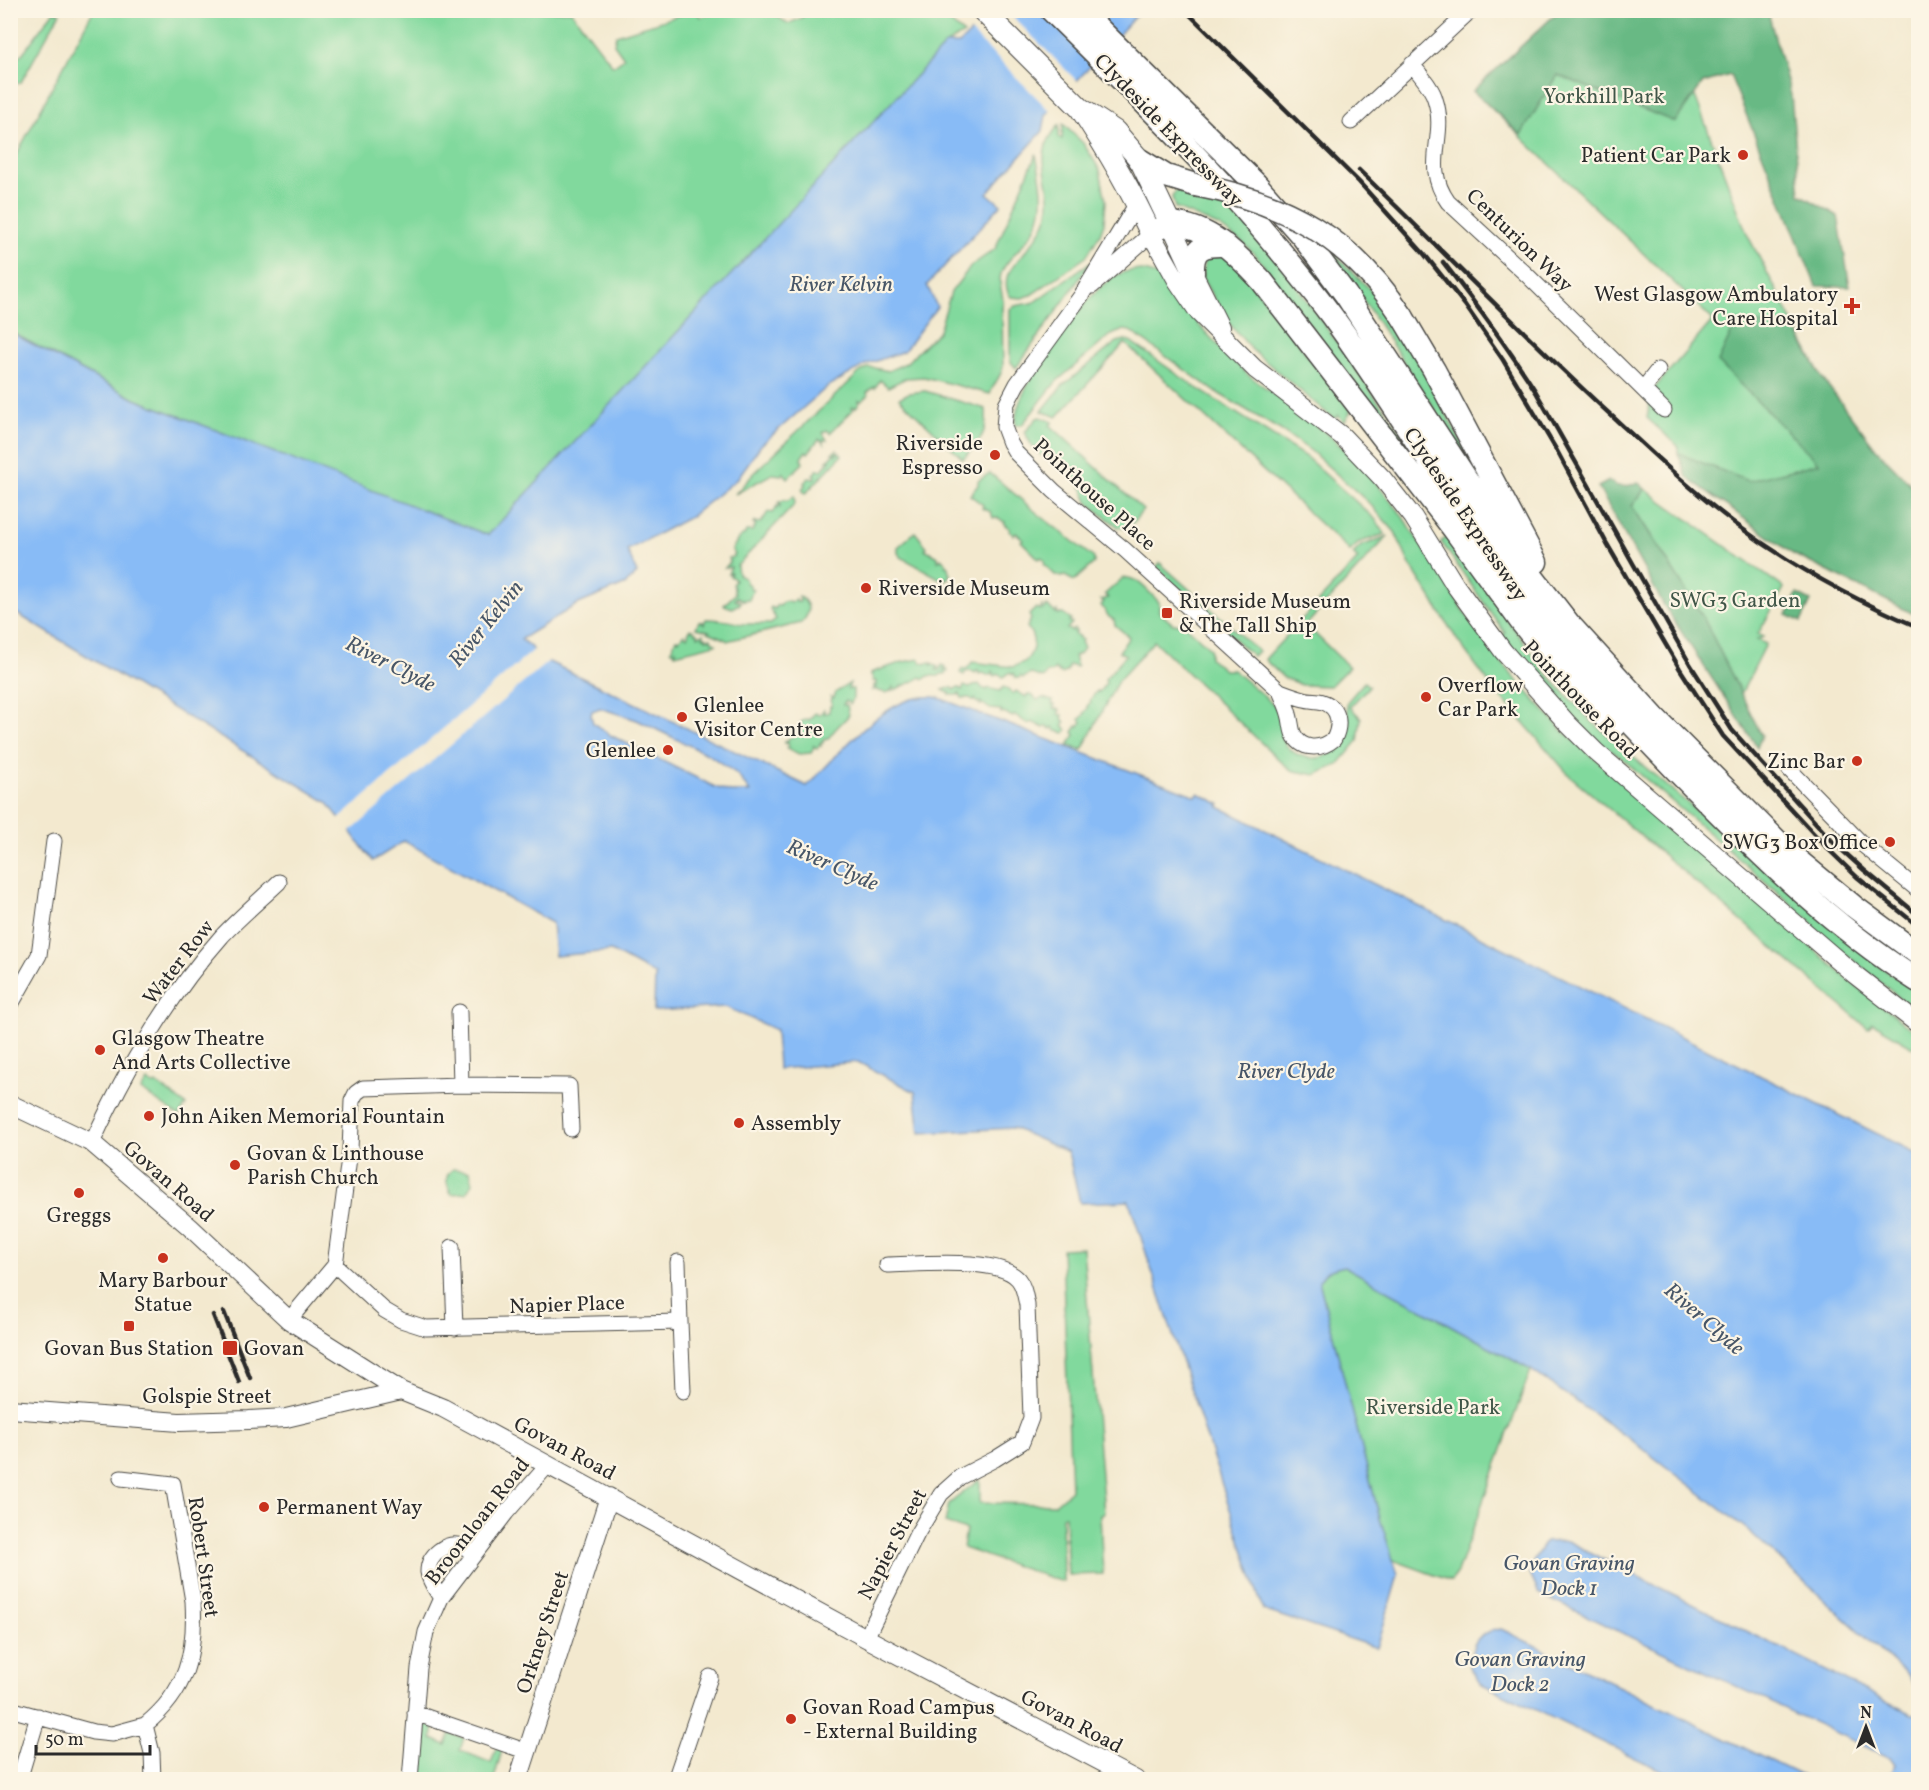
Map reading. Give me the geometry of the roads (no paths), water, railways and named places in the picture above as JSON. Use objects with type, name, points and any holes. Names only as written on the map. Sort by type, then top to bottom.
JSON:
[{"type":"main road","points":[[982,10],[1080,108],[1115,131],[1140,160],[1158,189],[1160,229],[1192,227],[1225,245],[1262,281],[1555,664],[1616,729],[1741,835]]},
{"type":"main road","name":"Clydeside Expressway","points":[[1051,10],[1256,184],[1303,237],[1352,305],[1520,561],[1569,624],[1654,717],[1790,854],[1853,906],[1918,954]]},
{"type":"main road","name":"Clydeside Expressway","points":[[1080,10],[1161,104],[1331,316],[1379,384],[1511,584],[1541,621],[1627,719],[1791,883],[1843,927],[1918,981]]},
{"type":"main road","points":[[1080,108],[1106,148],[1158,189],[1195,185],[1267,204],[1306,223],[1350,254],[1378,283],[1402,316],[1434,370],[1569,624]]},
{"type":"main road","points":[[1192,273],[1193,256],[1198,250],[1212,244],[1225,245]]},
{"type":"street","points":[[1352,122],[1471,10]]},
{"type":"street","name":"Centurion Way","points":[[1412,64],[1435,97],[1439,120],[1434,166],[1439,189],[1448,202],[1527,275],[1664,410]]},
{"type":"street","name":"Pointhouse Place","points":[[1158,189],[1017,384],[1006,405],[1004,427],[1016,453],[1054,491],[1125,550],[1280,691]]},
{"type":"street","name":"Pointhouse Place","points":[[1081,296],[1160,229]]},
{"type":"street","name":"Pointhouse Road","points":[[1160,229],[1192,273],[1228,341]]},
{"type":"street","name":"Pointhouse Road","points":[[1160,229],[1178,282],[1199,314],[1255,369],[1325,422],[1371,465],[1413,517],[1455,585],[1503,651],[1581,738],[1854,974],[1918,1024]]},
{"type":"street","points":[[1642,389],[1658,370]]},
{"type":"street","points":[[1789,769],[1863,845],[1918,890]]},
{"type":"street","points":[[10,1006],[39,955],[54,841]]},
{"type":"street","name":"Water Row","points":[[92,1143],[142,1048],[180,987],[223,936],[279,882]]},
{"type":"street","points":[[459,1012],[461,1085]]},
{"type":"street","points":[[289,1320],[335,1265],[350,1150],[352,1101],[356,1093],[363,1088],[461,1085],[569,1086],[571,1130]]},
{"type":"street","name":"Govan Road","points":[[10,1104],[92,1143],[190,1227],[289,1320],[401,1391],[443,1408],[866,1638],[1136,1779]]},
{"type":"street","points":[[452,1246],[455,1328]]},
{"type":"street","points":[[678,1262],[683,1391]]},
{"type":"street","name":"Napier Street","points":[[866,1638],[917,1534],[941,1494],[960,1477],[995,1460],[1022,1442],[1031,1418],[1027,1305],[1024,1290],[1017,1278],[1000,1268],[980,1264],[886,1265]]},
{"type":"street","name":"Napier Place","points":[[335,1265],[384,1310],[401,1320],[426,1328],[680,1322]]},
{"type":"street","name":"Golspie Street","points":[[10,1409],[179,1422],[249,1420],[286,1418],[401,1391]]},
{"type":"street","name":"Broomloan Road","points":[[410,1779],[419,1668],[426,1632],[441,1598],[506,1513],[549,1465]]},
{"type":"street","name":"Robert Street","points":[[121,1478],[173,1484],[193,1601],[193,1633],[180,1688],[160,1713],[145,1725]]},
{"type":"street","name":"Orkney Street","points":[[518,1779],[609,1497]]},
{"type":"street","points":[[441,1598],[428,1574],[429,1564],[434,1555],[441,1548],[449,1545],[462,1546],[474,1554]]},
{"type":"street","points":[[675,1779],[710,1677]]},
{"type":"street","points":[[10,1709],[73,1728],[112,1734],[131,1731],[145,1725],[152,1753],[153,1779]]},
{"type":"street","points":[[415,1713],[528,1752]]},
{"type":"street","points":[[19,1779],[38,1716]]},
{"type":"water","name":"River Clyde","points":[[993,11],[1140,11],[1046,115],[1043,131],[987,193],[1001,205],[927,285],[937,307],[904,351],[865,365],[827,387],[761,445],[737,479],[690,517],[627,550],[637,573],[626,584],[576,605],[521,639],[547,661],[807,786],[867,726],[902,703],[921,697],[939,698],[1196,796],[1198,793],[1220,804],[1219,807],[1918,1154],[1918,1690],[1909,1677],[1748,1530],[1634,1442],[1531,1370],[1344,1266],[1327,1271],[1319,1281],[1380,1519],[1398,1575],[1377,1648],[1263,1610],[1129,1201],[1080,1203],[1068,1152],[1013,1128],[920,1133],[915,1092],[858,1062],[778,1069],[776,1030],[726,1007],[654,1011],[655,975],[611,951],[555,956],[552,923],[404,841],[373,861],[327,802],[11,610],[10,332],[135,399],[488,535],[946,44],[959,44]],"holes":[[[600,708],[637,720],[709,755],[737,774],[750,792],[730,792],[715,787],[612,736],[593,723],[591,715],[592,711]]]},
{"type":"water","name":"Govan Graving Dock 1","points":[[1567,1541],[1912,1714],[1918,1714],[1918,1779],[1888,1779],[1895,1765],[1890,1758],[1539,1594],[1530,1574],[1534,1559],[1545,1542]]},
{"type":"water","name":"Govan Graving Dock 2","points":[[1501,1629],[1808,1779],[1679,1779],[1480,1683],[1469,1667],[1474,1645],[1486,1633]]},
{"type":"railway","points":[[1185,10],[1359,182],[1425,255],[1465,305],[1503,360],[1680,669],[1723,736],[1828,849],[1857,877],[1918,926]]},
{"type":"railway","points":[[1359,170],[1581,387],[1658,459],[1705,499],[1758,540],[1802,568],[1848,594],[1918,627]]},
{"type":"railway","points":[[1443,262],[1491,326],[1536,392],[1690,664],[1732,730],[1833,842],[1918,915]]},
{"type":"railway","points":[[224,1312],[250,1378]]},
{"type":"railway","points":[[213,1315],[239,1382]]},
{"type":"place","name":"Patient Car Park","points":[[1743,155]]},
{"type":"place","name":"West Glasgow Ambulatory Care Hospital","points":[[1852,306]]},
{"type":"place","name":"Riverside Espresso","points":[[995,455]]},
{"type":"place","name":"Riverside Museum","points":[[866,588]]},
{"type":"place","name":"Riverside Museum & The Tall Ship","points":[[1167,613]]},
{"type":"place","name":"Overflow Car Park","points":[[1426,697]]},
{"type":"place","name":"Glenlee Visitor Centre","points":[[682,717]]},
{"type":"place","name":"Glenlee","points":[[668,750]]},
{"type":"place","name":"Zinc Bar","points":[[1857,761]]},
{"type":"place","name":"SWG3 Box Office","points":[[1890,842]]},
{"type":"place","name":"Glasgow Theatre And Arts Collective","points":[[100,1050]]},
{"type":"place","name":"John Aiken Memorial Fountain","points":[[149,1116]]},
{"type":"place","name":"Assembly","points":[[739,1123]]},
{"type":"place","name":"Govan & Linthouse Parish Church","points":[[235,1165]]},
{"type":"place","name":"Greggs","points":[[79,1193]]},
{"type":"place","name":"Mary Barbour Statue","points":[[163,1258]]},
{"type":"place","name":"Govan Bus Station","points":[[129,1326]]},
{"type":"place","name":"Govan","points":[[230,1348]]},
{"type":"place","name":"Permanent Way","points":[[264,1507]]},
{"type":"place","name":"Govan Road Campus - External Building","points":[[791,1719]]},
{"type":"park label","name":"Yorkhill Park","points":[[1604,96]]},
{"type":"park label","name":"SWG3 Garden","points":[[1735,600]]},
{"type":"park label","name":"Riverside Park","points":[[1433,1407]]},
{"type":"water label","name":"River Kelvin","points":[[841,283]]},
{"type":"water label","name":"River Kelvin","points":[[485,623]]}]
